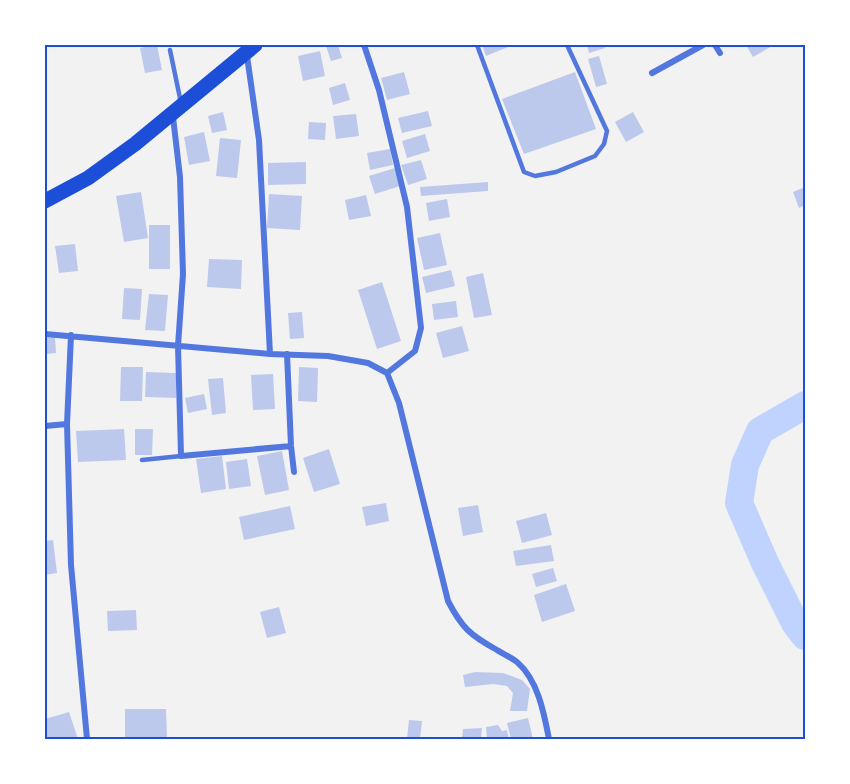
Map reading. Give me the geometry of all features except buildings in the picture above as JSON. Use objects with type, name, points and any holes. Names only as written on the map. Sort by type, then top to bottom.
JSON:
[{"type":"highway","points":[[45,201],[88,178],[135,144],[250,49]]},
{"type":"street","points":[[364,45],[379,90],[407,207],[421,328],[415,351],[387,374]]},
{"type":"street","points":[[652,73],[702,45]]},
{"type":"street","points":[[715,45],[720,54]]},
{"type":"street","points":[[250,49],[259,140],[270,354]]},
{"type":"street","points":[[177,109],[183,274],[178,346],[181,456],[291,446]]},
{"type":"street","points":[[45,334],[270,354],[328,356],[368,363],[387,374],[399,403],[448,601],[465,630],[515,660],[525,671],[540,702],[549,739]]},
{"type":"street","points":[[71,335],[67,424],[71,565],[87,739]]},
{"type":"street","points":[[287,354],[294,472]]},
{"type":"street","points":[[45,426],[67,424]]},
{"type":"lane","points":[[477,45],[524,172],[536,176],[556,172],[595,156],[604,144],[607,131],[567,45]]},
{"type":"lane","points":[[170,50],[177,109]]},
{"type":"lane","points":[[142,460],[181,456]]},
{"type":"waterway","points":[[805,405],[760,431],[745,465],[739,503],[765,563],[795,623],[805,636]]}]
